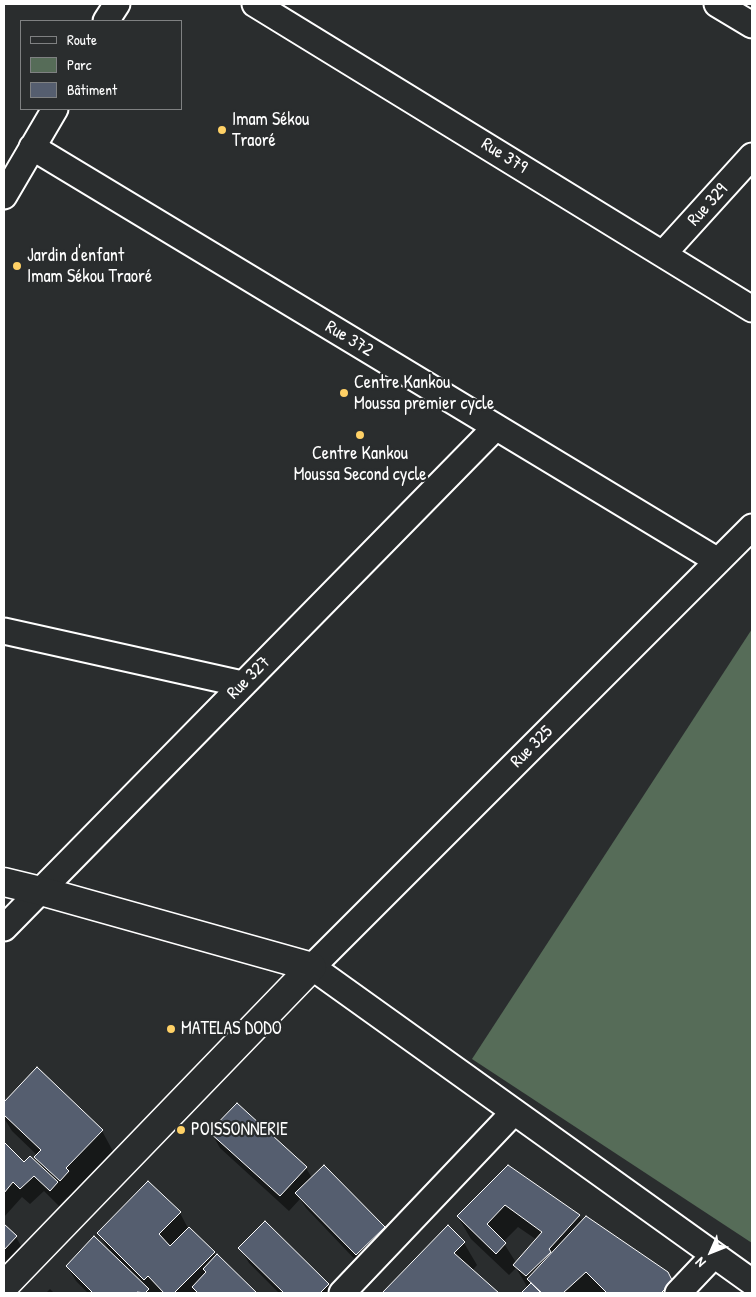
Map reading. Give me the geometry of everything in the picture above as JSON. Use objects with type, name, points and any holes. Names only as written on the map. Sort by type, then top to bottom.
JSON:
[{"type":"main road","points":[[4,882],[312,967],[4,1286]]},
{"type":"street","points":[[107,20],[117,4]]},
{"type":"street","name":"Rue 379","points":[[255,4],[752,309]]},
{"type":"street","points":[[717,4],[752,26]]},
{"type":"street","points":[[4,196],[54,110]]},
{"type":"street","name":"Rue 372","points":[[32,148],[718,561]]},
{"type":"street","name":"Rue 329","points":[[663,254],[752,156]]},
{"type":"street","name":"Rue 327","points":[[4,928],[495,428]]},
{"type":"street","name":"Rue 325","points":[[312,967],[752,527]]},
{"type":"street","points":[[4,631],[242,684]]},
{"type":"street","points":[[312,967],[752,1282]]},
{"type":"street","points":[[342,1293],[514,1112]]},
{"type":"street","points":[[678,1293],[714,1254]]},
{"type":"green space","points":[[752,629],[752,1243],[472,1059]]},
{"type":"building","points":[[37,1067],[103,1130],[66,1168],[69,1171],[60,1181],[34,1157],[41,1150],[4,1115],[4,1102]]},
{"type":"building","points":[[237,1103],[307,1167],[280,1196],[209,1132]]},
{"type":"building","points":[[4,1142],[24,1162],[30,1156],[58,1182],[50,1191],[34,1176],[20,1189],[13,1182],[4,1193]]},
{"type":"building","points":[[324,1165],[385,1227],[356,1255],[295,1193]]},
{"type":"building","points":[[508,1165],[580,1215],[549,1249],[551,1252],[526,1276],[513,1265],[542,1232],[505,1205],[487,1224],[506,1243],[496,1254],[457,1216]]},
{"type":"building","points":[[148,1181],[181,1212],[159,1234],[170,1246],[189,1227],[215,1252],[174,1293],[164,1293],[148,1276],[144,1280],[97,1233]]},
{"type":"building","points":[[586,1216],[668,1272],[672,1280],[670,1284],[661,1293],[607,1293],[586,1272],[563,1293],[542,1293],[527,1279]]},
{"type":"building","points":[[265,1221],[329,1284],[320,1293],[284,1293],[238,1248]]},
{"type":"building","points":[[4,1224],[17,1236],[4,1250]]},
{"type":"building","points":[[448,1225],[465,1242],[454,1253],[499,1293],[382,1293]]},
{"type":"building","points":[[94,1236],[149,1289],[145,1293],[93,1293],[66,1266]]},
{"type":"building","points":[[217,1254],[257,1293],[198,1293],[192,1287],[206,1272],[203,1269]]},
{"type":"building","points":[[531,1283],[541,1293],[521,1293]]},
{"type":"place","name":"Imam Sékou Traoré","points":[[222,130]]},
{"type":"place","name":"Jardin d'enfant Imam Sékou Traoré","points":[[17,266]]},
{"type":"place","name":"Centre Kankou Moussa premier cycle","points":[[344,393]]},
{"type":"place","name":"Centre Kankou Moussa Second cycle","points":[[360,435]]},
{"type":"place","name":"MATELAS DODO","points":[[171,1029]]},
{"type":"place","name":"POISSONNERIE","points":[[181,1130]]}]
